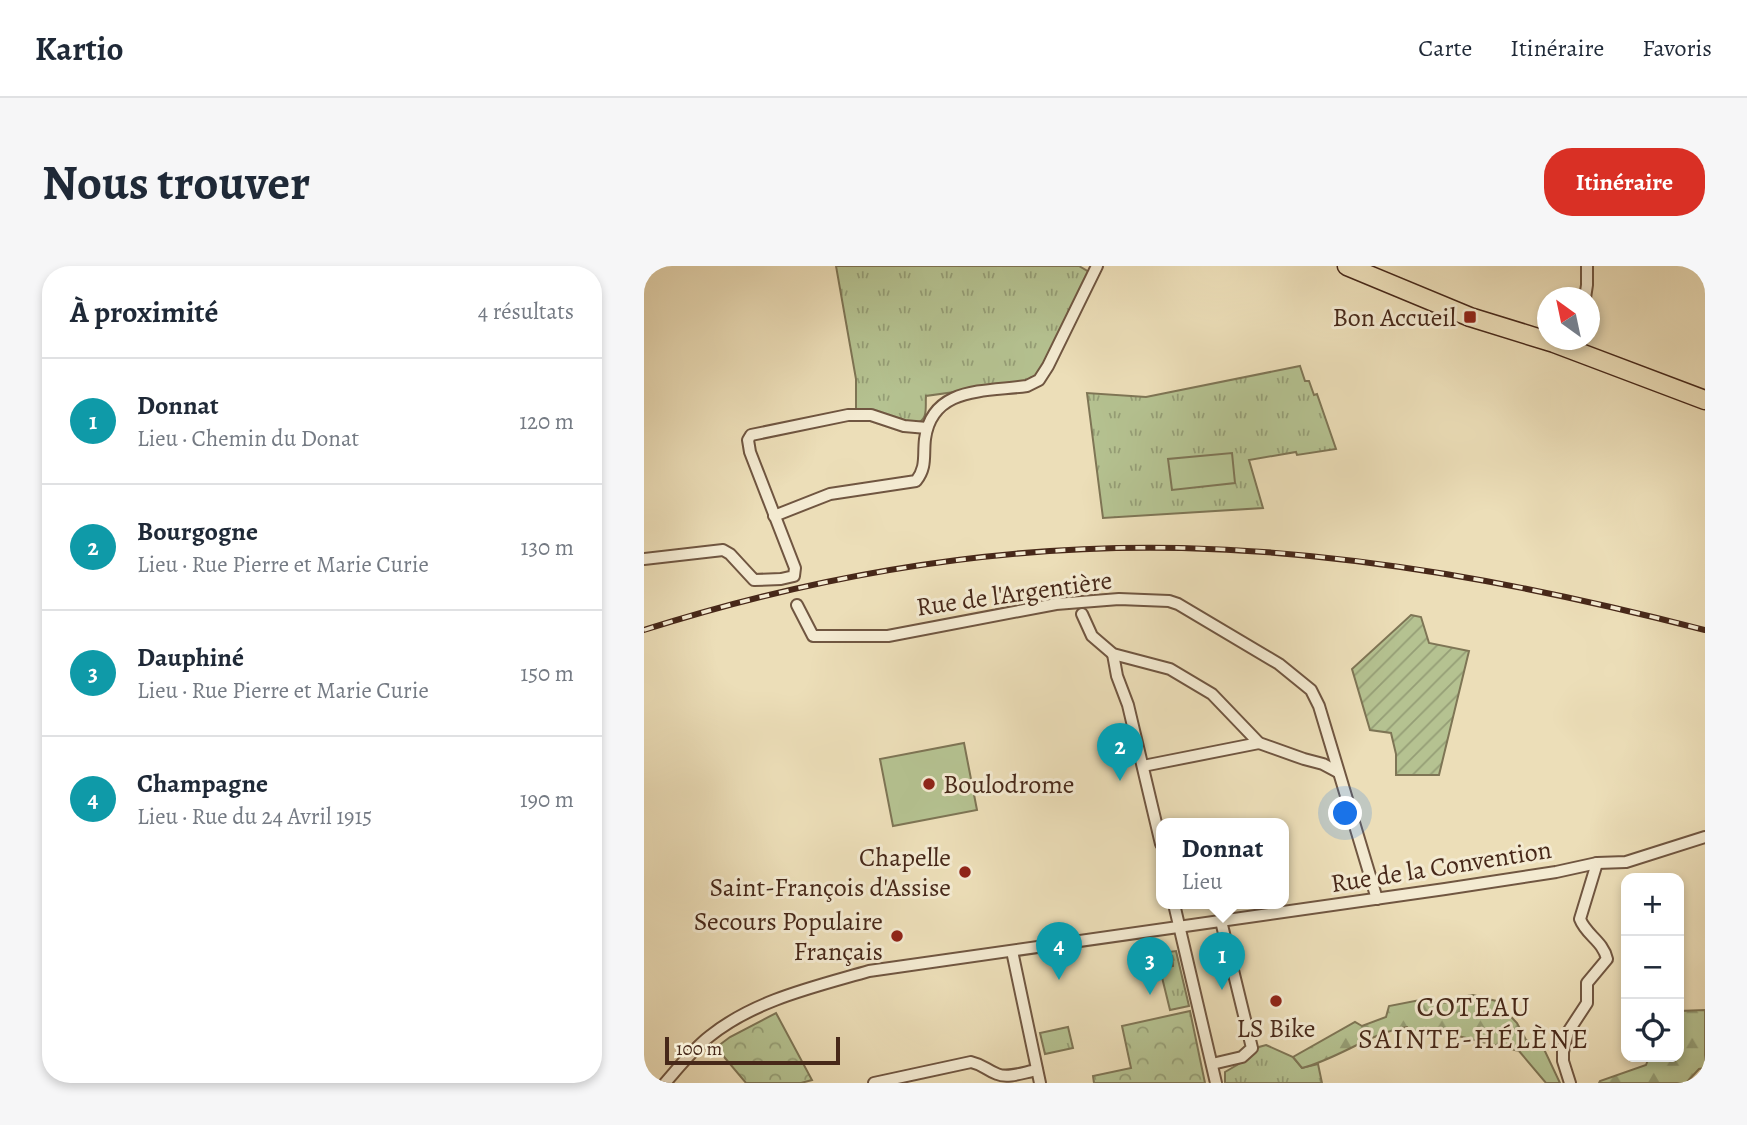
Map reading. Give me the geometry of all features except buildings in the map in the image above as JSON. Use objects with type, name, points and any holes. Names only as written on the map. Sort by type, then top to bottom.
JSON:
[{"type":"main road","points":[[1347,266],[1470,317],[1537,336]]},
{"type":"main road","points":[[1578,350],[1705,400]]},
{"type":"street","points":[[774,516],[831,494],[916,481],[923,472],[927,428],[937,408],[951,398],[1027,386],[1038,380],[1048,366],[1097,266]]},
{"type":"street","points":[[1586,287],[1587,266]]},
{"type":"street","points":[[644,559],[723,550],[754,580],[794,576],[795,568],[750,452],[748,440],[751,435],[848,415],[871,415],[904,426],[927,428]]},
{"type":"street","name":"Rue de l'Argentière","points":[[797,605],[813,636],[888,636],[1068,603],[1119,599],[1168,601],[1178,604],[1279,664],[1311,691],[1319,706],[1377,899]]},
{"type":"street","points":[[1082,614],[1092,636],[1113,654],[1170,669],[1193,680],[1212,694],[1259,743],[1304,760],[1323,764],[1338,772]]},
{"type":"street","points":[[1113,654],[1156,822]]},
{"type":"street","points":[[1143,766],[1259,743]]},
{"type":"street","name":"Rue de la Convention","points":[[666,1083],[708,1037],[738,1018],[789,994],[889,967],[1377,899],[1556,872],[1597,863],[1626,862],[1705,837]]},
{"type":"street","points":[[1570,1083],[1563,1061],[1565,1042],[1568,1032],[1587,1003],[1587,983],[1607,958],[1606,950],[1586,930],[1580,919],[1597,863]]},
{"type":"street","points":[[1175,909],[1216,1083]]},
{"type":"street","points":[[1212,1064],[1242,1057],[1252,1048],[1221,920]]},
{"type":"street","points":[[1012,951],[1040,1083]]},
{"type":"street","points":[[874,1083],[971,1062],[982,1064],[998,1075],[1007,1076],[1037,1070]]},
{"type":"green space","points":[[836,266],[1079,266],[1089,272],[1035,381],[926,396],[924,417],[915,424],[856,410],[856,379]]},
{"type":"green space","points":[[1300,366],[1305,381],[1309,381],[1314,395],[1317,394],[1336,449],[1249,460],[1263,508],[1103,518],[1087,393],[1146,397]]},
{"type":"green space","points":[[1232,453],[1235,483],[1172,490],[1168,459]]},
{"type":"green space","points":[[1411,615],[1421,617],[1429,643],[1469,651],[1439,775],[1396,775],[1396,754],[1391,733],[1370,730],[1352,669]]},
{"type":"green space","name":"Boulodrome","points":[[964,743],[977,810],[893,826],[880,759]]},
{"type":"green space","points":[[1176,951],[1189,1006],[1170,1010],[1158,961],[1162,960],[1164,968],[1173,966],[1172,956],[1169,957],[1168,952]]},
{"type":"green space","points":[[1473,995],[1496,1001],[1517,1023],[1526,1040],[1543,1047],[1560,1083],[1546,1083],[1519,1051],[1442,1032],[1410,1035],[1407,1027],[1380,1035],[1302,1068],[1293,1057],[1355,1022],[1362,1026],[1386,1017],[1389,1006],[1420,1000],[1452,1002],[1456,998]]},
{"type":"green space","points":[[1705,1010],[1705,1068],[1699,1069],[1686,1083],[1599,1083],[1646,1065],[1647,1062],[1684,1062],[1684,1011]]},
{"type":"green space","points":[[1190,1011],[1205,1083],[1094,1083],[1093,1076],[1131,1068],[1122,1026]]},
{"type":"green space","points":[[776,1013],[812,1080],[801,1083],[746,1083],[720,1052],[714,1049],[730,1037]]},
{"type":"green space","points":[[1068,1027],[1073,1048],[1045,1054],[1040,1033]]},
{"type":"green space","points":[[1266,1045],[1293,1057],[1302,1068],[1318,1064],[1322,1083],[1225,1083],[1225,1072],[1249,1058],[1259,1047]]},
{"type":"railway","points":[[644,630],[775,593],[910,567],[1045,551],[1114,548],[1248,551],[1380,564],[1576,599],[1705,630]]},
{"type":"place","name":"Bon Accueil","points":[[1470,317]]},
{"type":"place","name":"Bourgogne","points":[[1120,781]]},
{"type":"place","name":"Boulodrome","points":[[929,784]]},
{"type":"place","name":"Chapelle Saint-François d'Assise","points":[[965,872]]},
{"type":"place","name":"Secours Populaire Français","points":[[897,936]]},
{"type":"place","name":"Champagne","points":[[1059,980]]},
{"type":"place","name":"Donnat","points":[[1222,990]]},
{"type":"place","name":"Dauphiné","points":[[1150,995]]},
{"type":"place","name":"LS Bike","points":[[1276,1001]]},
{"type":"district","name":"COTEAU SAINTE-HÉLÈNE","points":[[1474,1022]]}]
